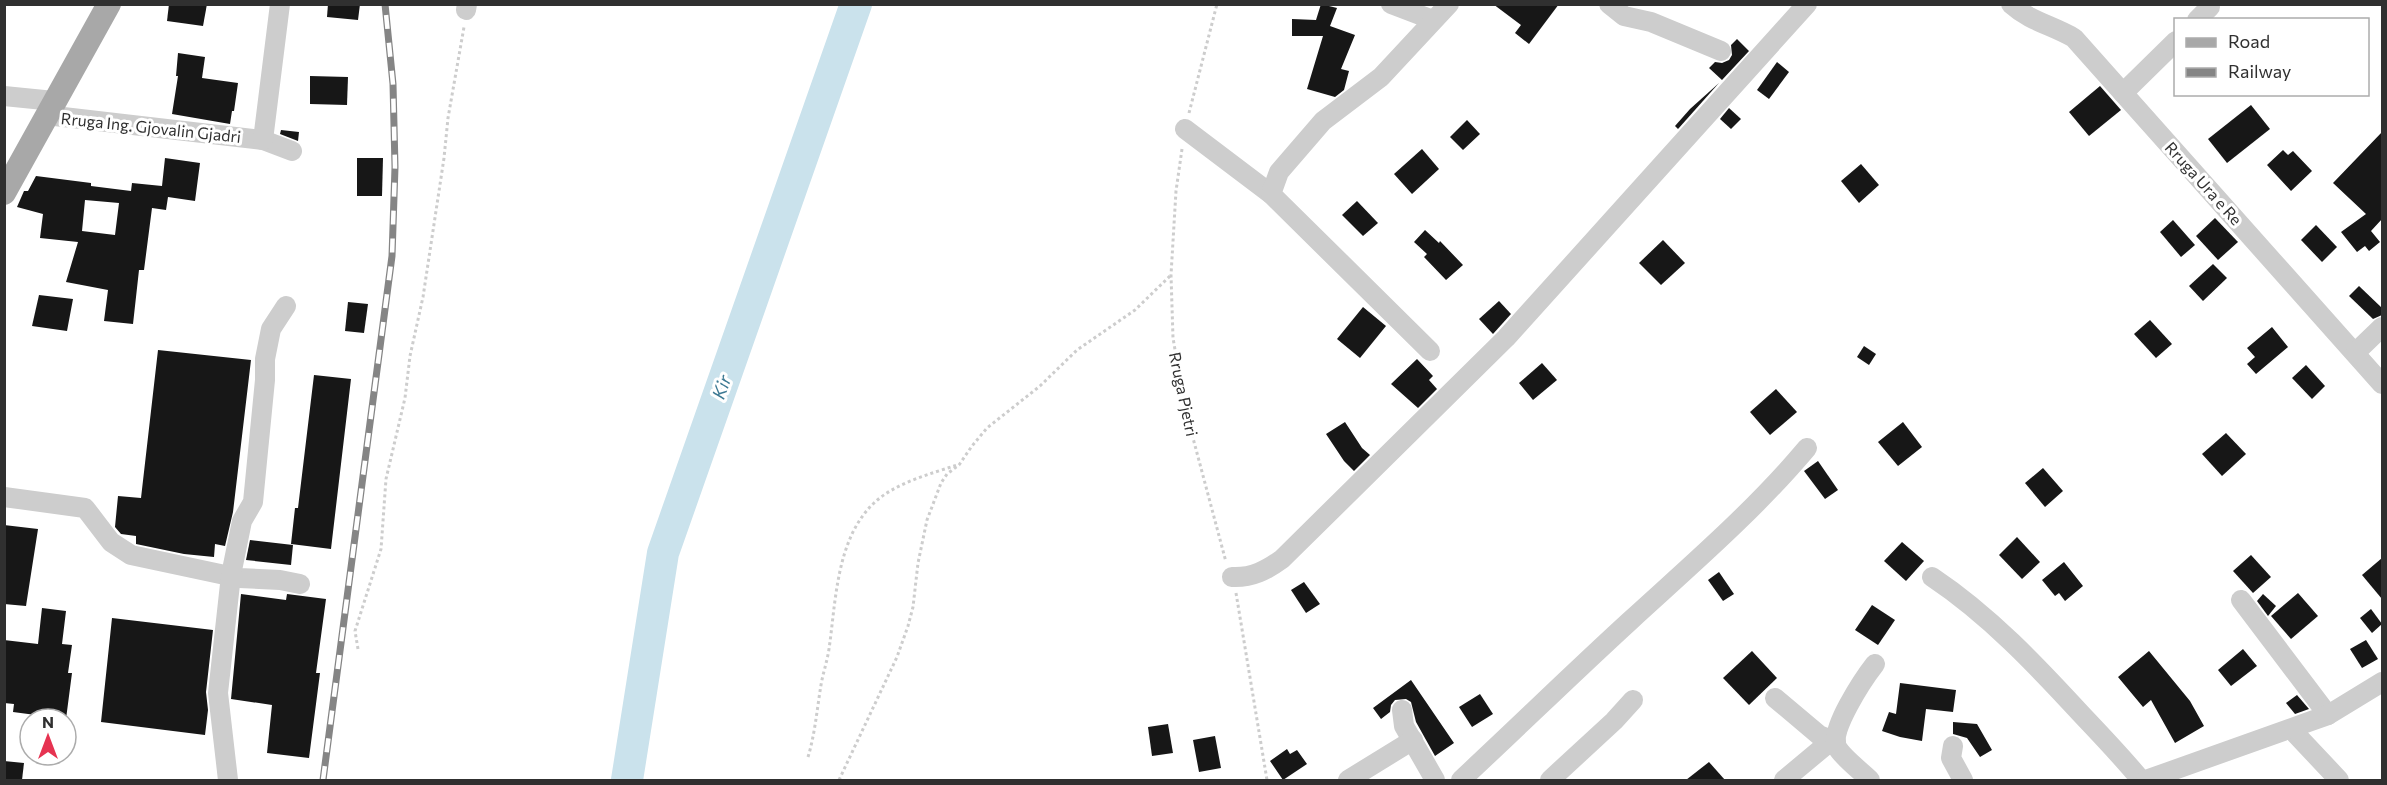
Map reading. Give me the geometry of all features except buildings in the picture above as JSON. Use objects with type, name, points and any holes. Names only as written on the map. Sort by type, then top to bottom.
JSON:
[{"type":"main road","name":"Rruga Ing. Gjovalin Gjadri","points":[[4,193],[109,4]]},
{"type":"street","name":"Rruga Ing. Gjovalin Gjadri","points":[[50,108],[263,140],[280,4]]},
{"type":"street","points":[[1391,4],[1433,20]]},
{"type":"street","points":[[1271,194],[1280,172],[1323,121],[1381,77],[1449,4]]},
{"type":"street","points":[[1609,4],[1624,16],[1651,22],[1721,51]]},
{"type":"street","points":[[1232,577],[1257,574],[1282,559],[1498,346],[1807,4]]},
{"type":"street","name":"Rruga Ura e Re","points":[[2011,4],[2022,14],[2037,22],[2059,28],[2074,38],[2356,352],[2382,384]]},
{"type":"street","points":[[2123,93],[2174,42]]},
{"type":"street","points":[[4,96],[50,108]]},
{"type":"street","points":[[1185,129],[1271,194],[1430,351]]},
{"type":"street","points":[[263,140],[292,151]]},
{"type":"street","points":[[228,780],[218,693],[231,575],[242,521],[253,502],[265,360],[271,329],[286,306]]},
{"type":"street","points":[[2356,352],[2382,327]]},
{"type":"street","points":[[1461,780],[1739,521],[1779,482],[1807,448]]},
{"type":"street","points":[[4,497],[85,508],[111,542],[131,555],[254,580],[280,580],[300,584]]},
{"type":"street","points":[[1932,576],[2004,635],[2054,684],[2141,780]]},
{"type":"street","points":[[2241,600],[2328,716]]},
{"type":"street","points":[[1870,780],[1837,747],[1834,736],[1875,664]]},
{"type":"street","points":[[2146,780],[2328,716],[2382,682]]},
{"type":"street","points":[[1775,698],[1819,735],[1836,742]]},
{"type":"street","points":[[1550,780],[1614,721],[1633,700]]},
{"type":"street","points":[[1402,710],[1404,726],[1435,780]]},
{"type":"street","points":[[2292,730],[2339,780]]},
{"type":"street","points":[[1348,780],[1413,740]]},
{"type":"street","points":[[1784,780],[1826,745],[1836,742]]},
{"type":"street","points":[[1953,746],[1951,759],[1963,780]]},
{"type":"path","name":"Rruga Pjetri","points":[[1217,4],[1185,129],[1176,191],[1171,275],[1173,338],[1185,408],[1224,559],[1232,577],[1267,780]]},
{"type":"path","points":[[358,649],[355,631],[381,549],[386,479],[405,398],[410,356],[423,297],[448,118],[463,41],[466,7]]},
{"type":"path","points":[[839,780],[897,657],[908,626],[918,563],[932,503],[941,483],[947,474],[959,465],[987,428],[1040,386],[1077,350],[1140,306],[1171,275]]},
{"type":"path","points":[[808,757],[829,649],[841,571],[856,526],[875,502],[898,487],[959,465]]},
{"type":"waterway","name":"Kir","points":[[627,780],[663,553],[856,4]]},
{"type":"railway","points":[[323,780],[392,256],[395,167],[393,84],[385,4]]}]
